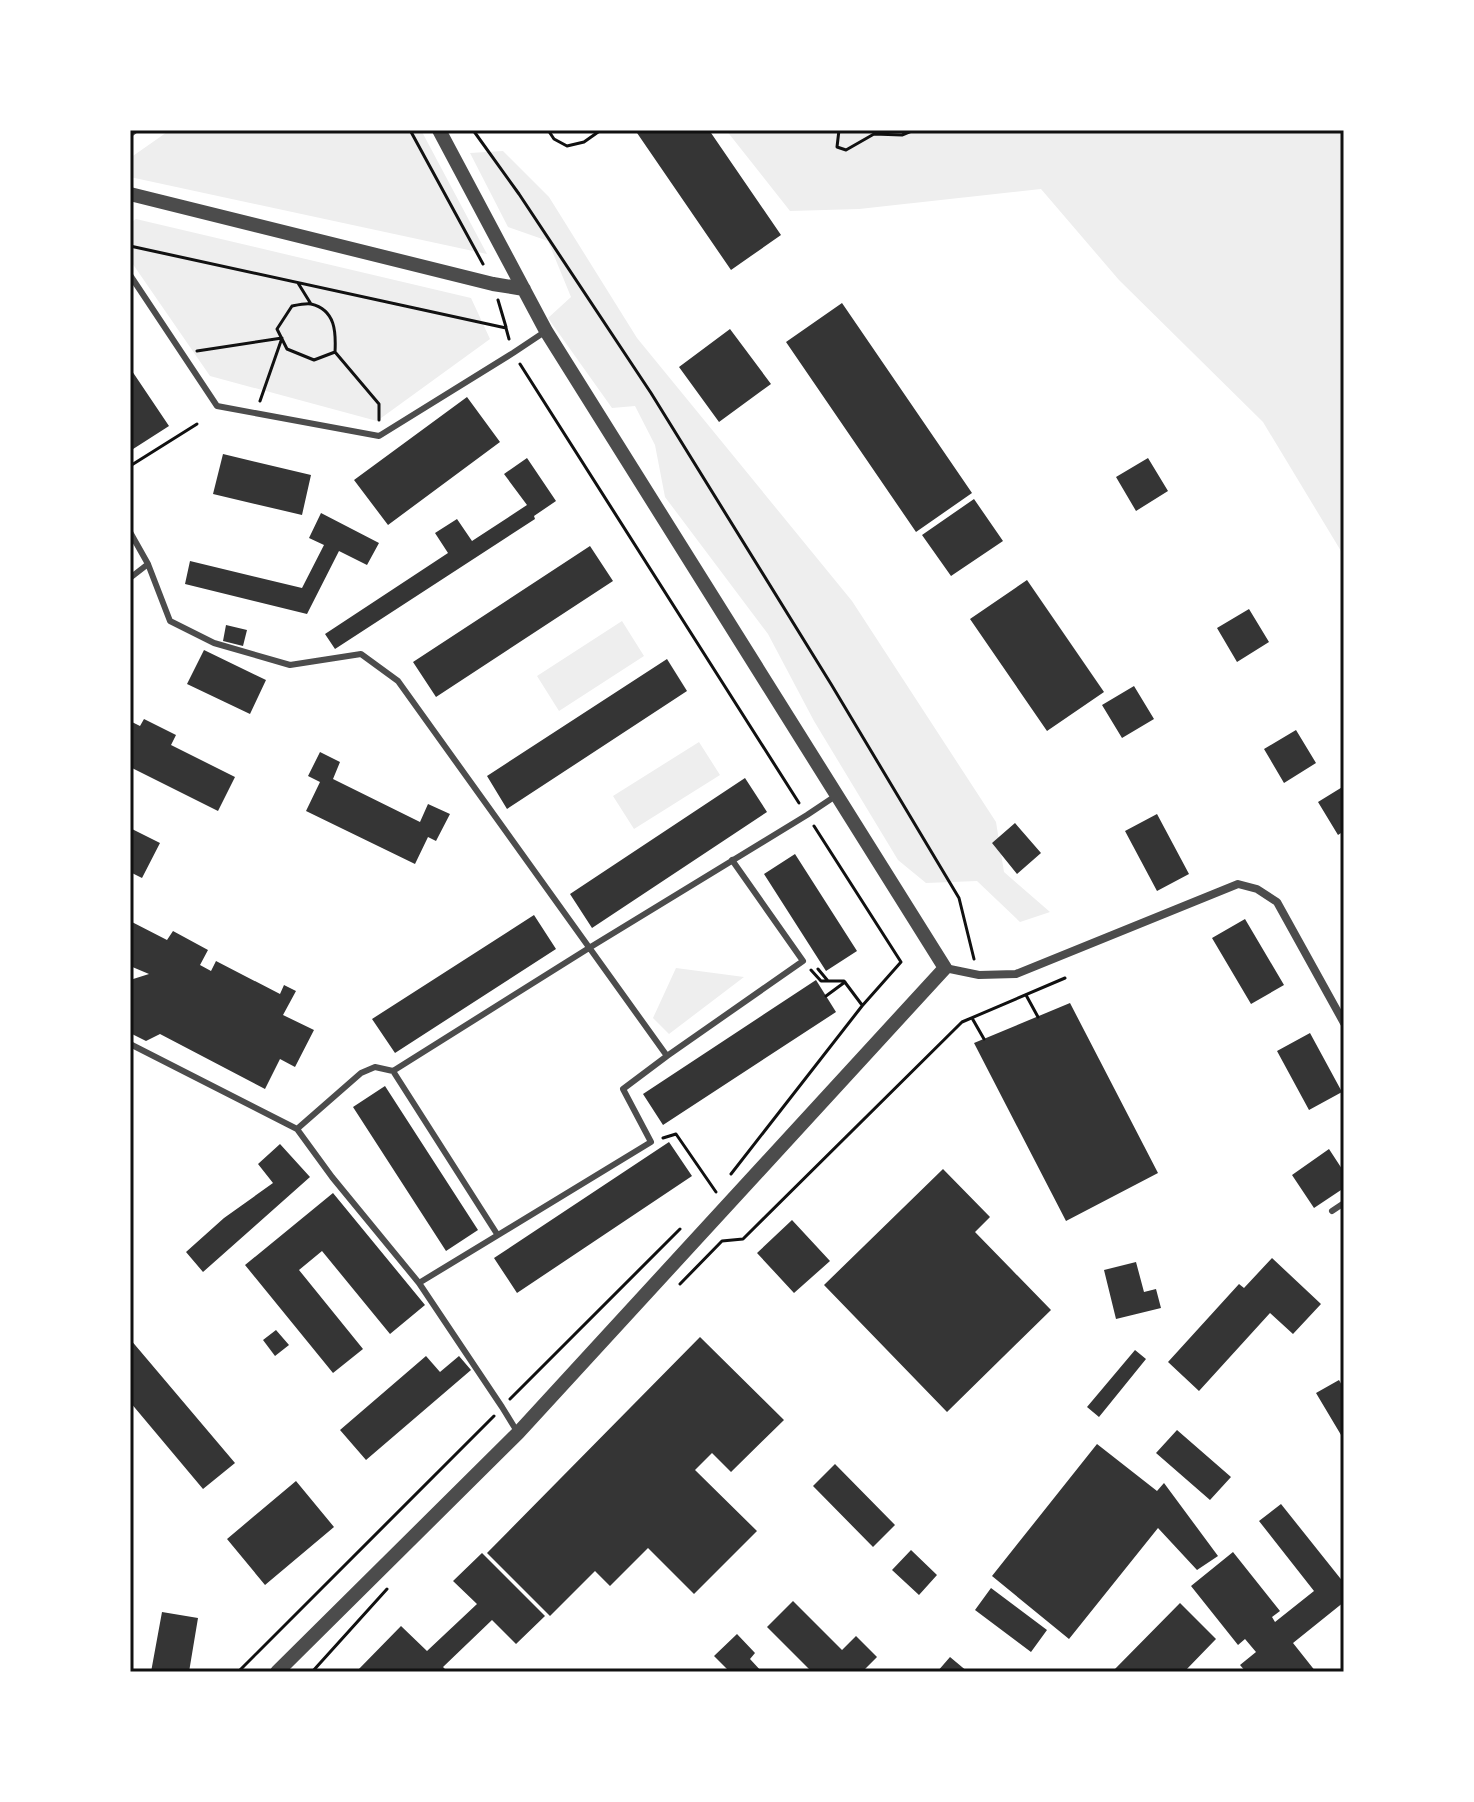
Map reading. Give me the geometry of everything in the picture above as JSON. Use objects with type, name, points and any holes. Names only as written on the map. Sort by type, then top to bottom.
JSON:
[{"type":"street","points":[[439,130],[546,331],[945,968],[979,975],[1016,974],[1238,884],[1257,889],[1277,902],[1344,1023]]},
{"type":"street","points":[[130,194],[493,284],[524,289]]},
{"type":"street","points":[[277,1672],[518,1433],[945,968]]},
{"type":"lane","points":[[130,275],[217,406],[379,436],[546,331]]},
{"type":"lane","points":[[130,532],[148,564],[170,621],[214,643],[290,665],[361,654],[398,681],[667,1056]]},
{"type":"lane","points":[[130,578],[148,564]]},
{"type":"lane","points":[[297,1129],[361,1073],[375,1067],[393,1071],[837,795]]},
{"type":"lane","points":[[419,1283],[651,1142],[623,1089],[803,961],[732,860]]},
{"type":"lane","points":[[130,1044],[297,1129],[419,1283],[518,1433]]},
{"type":"lane","points":[[393,1071],[497,1234]]},
{"type":"lane","points":[[1332,1211],[1344,1203]]},
{"type":"path","points":[[410,130],[493,284],[513,353],[901,962],[862,1006],[726,1180]]},
{"type":"path","points":[[473,130],[651,393],[831,684],[959,898],[979,975]]},
{"type":"path","points":[[548,130],[554,139],[567,146],[576,146],[601,130]]},
{"type":"path","points":[[839,130],[837,147],[846,150],[874,134],[902,135],[914,130]]},
{"type":"path","points":[[130,246],[506,328]]},
{"type":"path","points":[[297,282],[311,304],[328,313],[336,330],[335,352],[379,404],[379,436]]},
{"type":"path","points":[[311,304],[292,306],[277,329],[287,349],[314,360],[335,352]]},
{"type":"path","points":[[182,353],[282,338]]},
{"type":"path","points":[[256,413],[282,338]]},
{"type":"path","points":[[130,466],[197,424]]},
{"type":"path","points":[[803,961],[821,981],[844,981],[862,1006]]},
{"type":"path","points":[[818,969],[828,981]]},
{"type":"path","points":[[743,1239],[962,1022],[1065,978]]},
{"type":"path","points":[[826,996],[845,982]]},
{"type":"path","points":[[1026,995],[1038,1017]]},
{"type":"path","points":[[972,1018],[984,1039]]},
{"type":"path","points":[[651,1142],[676,1134],[717,1192]]},
{"type":"path","points":[[238,1672],[683,1226]]},
{"type":"path","points":[[312,1672],[325,1659]]},
{"type":"shaded area","points":[[170,130],[421,130],[487,254],[130,177],[130,158]]},
{"type":"shaded area","points":[[726,130],[1344,130],[1344,556],[1263,422],[1119,280],[1041,189],[859,209],[790,211]]},
{"type":"shaded area","points":[[503,151],[549,197],[637,338],[852,601],[996,822],[1004,872],[1050,912],[1020,922],[977,881],[926,883],[898,860],[814,721],[768,634],[665,497],[655,445],[635,406],[612,408],[548,318],[571,297],[548,241],[508,227],[470,153]]},
{"type":"shaded area","points":[[136,219],[471,298],[490,339],[377,421],[210,376],[130,260],[130,223]]},
{"type":"shaded area","points":[[622,621],[644,656],[559,711],[537,676]]},
{"type":"shaded area","points":[[699,742],[720,775],[634,829],[613,796]]},
{"type":"shaded area","points":[[676,968],[744,977],[669,1034],[653,1018]]},
{"type":"building","points":[[635,130],[709,130],[781,235],[731,270]]},
{"type":"building","points":[[842,303],[972,493],[916,532],[786,342]]},
{"type":"building","points":[[730,329],[771,384],[719,422],[679,367]]},
{"type":"building","points":[[130,368],[169,426],[130,451]]},
{"type":"building","points":[[467,397],[500,442],[388,525],[354,480]]},
{"type":"building","points":[[223,454],[311,475],[302,515],[213,494]]},
{"type":"building","points":[[527,458],[556,501],[534,516],[535,519],[335,649],[325,634],[448,553],[435,533],[457,519],[472,541],[527,505],[504,474]]},
{"type":"building","points":[[1148,458],[1168,491],[1136,511],[1116,477]]},
{"type":"building","points":[[974,499],[1003,541],[951,576],[922,535]]},
{"type":"building","points":[[321,513],[379,543],[367,565],[339,551],[307,614],[185,584],[190,561],[302,588],[324,545],[309,538]]},
{"type":"building","points":[[590,546],[613,581],[436,697],[413,662]]},
{"type":"building","points":[[1027,580],[1104,692],[1047,731],[970,619]]},
{"type":"building","points":[[1249,609],[1269,642],[1237,662],[1217,628]]},
{"type":"building","points":[[226,625],[247,630],[243,646],[223,641]]},
{"type":"building","points":[[204,650],[266,680],[250,714],[187,684]]},
{"type":"building","points":[[667,659],[687,691],[507,809],[487,776]]},
{"type":"building","points":[[1134,686],[1154,719],[1122,738],[1102,705]]},
{"type":"building","points":[[144,719],[176,735],[171,745],[235,777],[218,811],[130,767],[130,721],[140,726]]},
{"type":"building","points":[[1296,730],[1316,763],[1284,783],[1264,749]]},
{"type":"building","points":[[320,752],[340,762],[333,779],[420,822],[428,804],[450,814],[436,841],[428,837],[415,864],[306,811],[320,782],[308,776]]},
{"type":"building","points":[[745,778],[767,812],[592,928],[570,894]]},
{"type":"building","points":[[1344,786],[1344,831],[1338,835],[1318,802]]},
{"type":"building","points":[[1157,814],[1189,874],[1157,891],[1125,831]]},
{"type":"building","points":[[1015,823],[1041,853],[1017,874],[992,843]]},
{"type":"building","points":[[130,828],[160,843],[142,878],[130,872]]},
{"type":"building","points":[[795,854],[857,951],[826,971],[764,874]]},
{"type":"building","points":[[534,915],[556,949],[395,1053],[372,1019]]},
{"type":"building","points":[[1245,919],[1284,985],[1251,1004],[1212,938]]},
{"type":"building","points":[[130,921],[167,940],[173,931],[208,950],[200,965],[211,971],[216,961],[280,994],[284,985],[296,991],[283,1015],[314,1030],[295,1067],[280,1059],[265,1089],[160,1034],[146,1041],[130,1033],[130,980],[149,974],[130,966]]},
{"type":"building","points":[[816,980],[836,1012],[663,1125],[643,1094]]},
{"type":"building","points":[[1070,1003],[1158,1173],[1066,1221],[974,1043]]},
{"type":"building","points":[[1310,1033],[1342,1092],[1309,1110],[1277,1051]]},
{"type":"building","points":[[385,1086],[478,1230],[446,1251],[353,1107]]},
{"type":"building","points":[[669,1142],[692,1176],[517,1293],[494,1258]]},
{"type":"building","points":[[280,1144],[310,1177],[203,1272],[186,1252],[224,1218],[273,1183],[258,1164]]},
{"type":"building","points":[[1329,1149],[1344,1172],[1344,1188],[1314,1208],[1292,1175]]},
{"type":"building","points":[[943,1169],[990,1217],[975,1232],[1051,1310],[947,1412],[824,1285]]},
{"type":"building","points":[[333,1193],[425,1305],[390,1334],[322,1251],[299,1270],[363,1349],[333,1373],[245,1265]]},
{"type":"building","points":[[792,1220],[830,1261],[794,1293],[757,1253]]},
{"type":"building","points":[[1272,1258],[1321,1304],[1293,1334],[1270,1313],[1199,1391],[1168,1362],[1239,1284],[1244,1288]]},
{"type":"building","points":[[1136,1262],[1144,1292],[1156,1289],[1161,1308],[1116,1319],[1104,1270]]},
{"type":"building","points":[[276,1330],[289,1345],[275,1356],[263,1340]]},
{"type":"building","points":[[700,1337],[784,1420],[731,1472],[712,1453],[695,1470],[757,1531],[694,1594],[648,1548],[610,1586],[595,1571],[550,1616],[487,1553]]},
{"type":"building","points":[[130,1339],[235,1463],[203,1489],[130,1402]]},
{"type":"building","points":[[1135,1350],[1146,1359],[1099,1417],[1087,1407]]},
{"type":"building","points":[[426,1356],[440,1372],[459,1356],[471,1370],[366,1460],[340,1430]]},
{"type":"building","points":[[1339,1380],[1344,1389],[1344,1440],[1316,1393]]},
{"type":"building","points":[[1177,1430],[1231,1477],[1210,1500],[1156,1453]]},
{"type":"building","points":[[1097,1444],[1157,1491],[1164,1483],[1218,1556],[1197,1570],[1158,1528],[1069,1639],[992,1576]]},
{"type":"building","points":[[835,1464],[895,1525],[873,1547],[813,1486]]},
{"type":"building","points":[[296,1481],[334,1527],[265,1585],[227,1539]]},
{"type":"building","points":[[1281,1504],[1344,1583],[1344,1602],[1293,1643],[1316,1672],[1246,1672],[1240,1665],[1256,1652],[1245,1639],[1238,1645],[1191,1586],[1233,1552],[1280,1611],[1272,1617],[1275,1622],[1314,1591],[1259,1521]]},
{"type":"building","points":[[911,1550],[937,1575],[919,1595],[892,1570]]},
{"type":"building","points":[[482,1553],[545,1616],[516,1644],[492,1620],[443,1667],[448,1672],[356,1672],[401,1626],[427,1651],[477,1604],[453,1581]]},
{"type":"building","points":[[991,1588],[1047,1630],[1031,1652],[975,1610]]},
{"type":"building","points":[[793,1601],[842,1650],[856,1636],[877,1657],[862,1672],[812,1672],[767,1627]]},
{"type":"building","points":[[1180,1603],[1216,1639],[1184,1672],[1112,1672]]},
{"type":"building","points":[[162,1612],[198,1618],[189,1672],[151,1672]]},
{"type":"building","points":[[737,1634],[755,1653],[750,1659],[762,1672],[730,1672],[714,1656]]},
{"type":"building","points":[[950,1657],[968,1672],[937,1672]]}]
